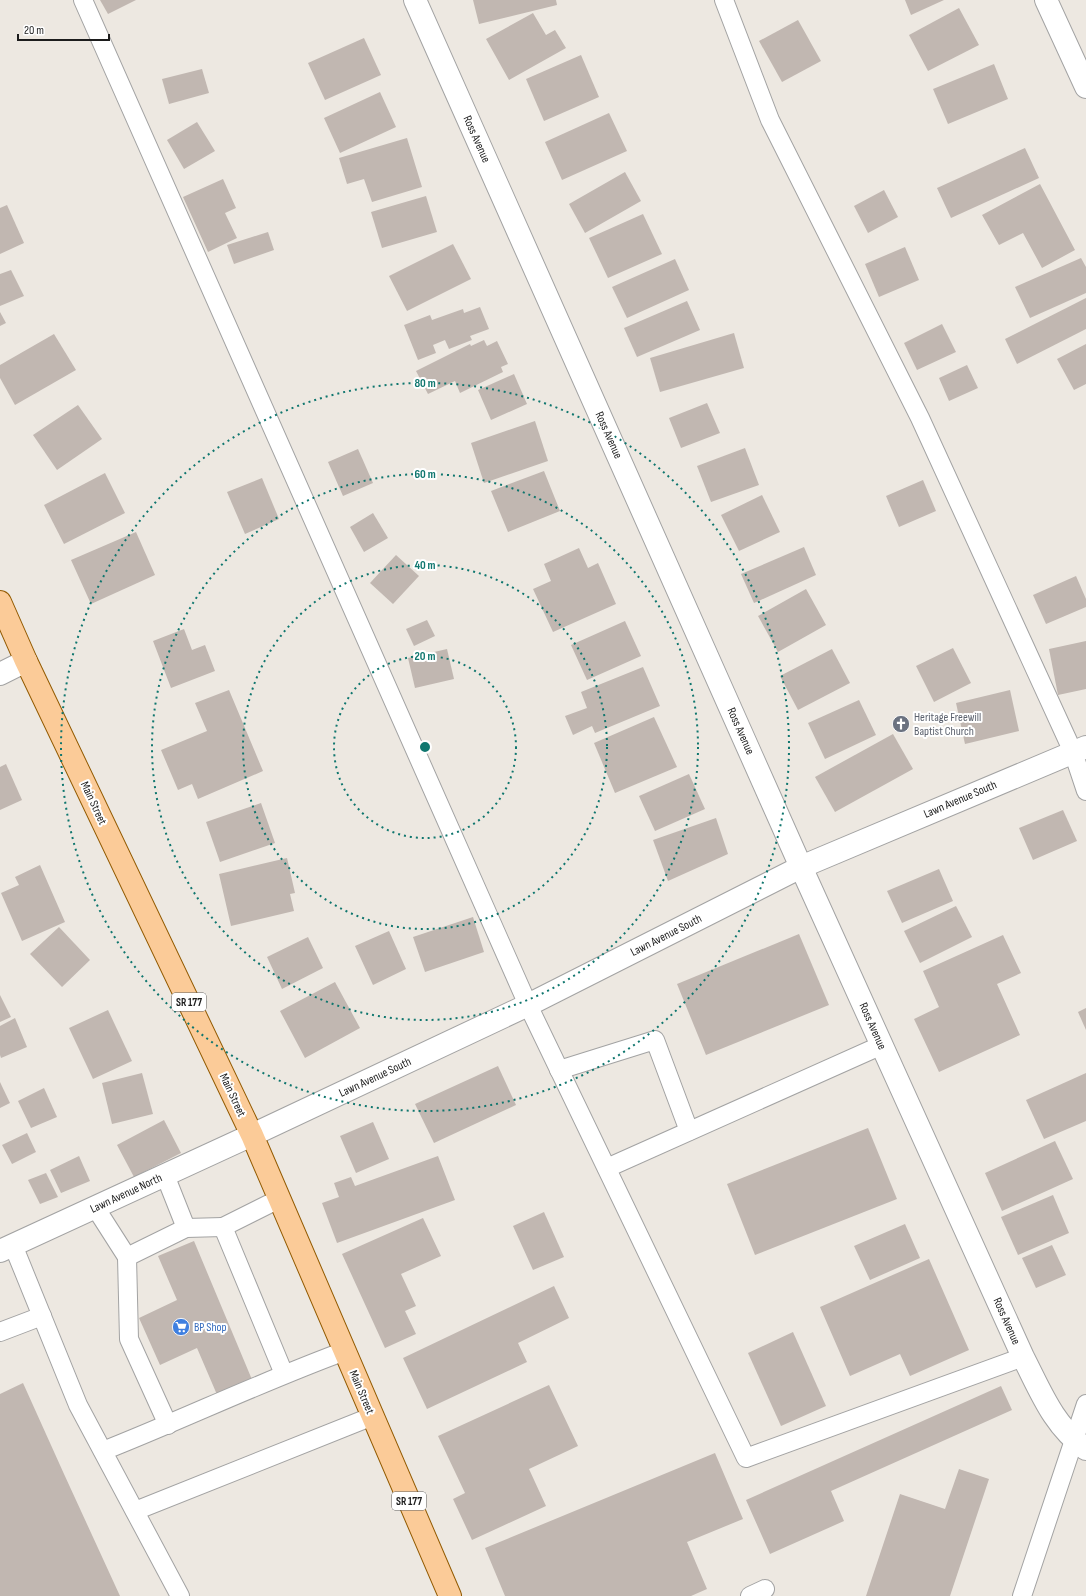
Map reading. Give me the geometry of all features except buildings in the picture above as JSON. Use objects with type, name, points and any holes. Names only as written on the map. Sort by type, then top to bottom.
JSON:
[{"type":"main road","name":"Main Street","points":[[0,602],[26,661],[252,1135],[450,1596]]},
{"type":"street","name":"Ross Avenue","points":[[415,0],[801,867],[1023,1357],[1056,1420],[1080,1444]]},
{"type":"street","points":[[1046,0],[1086,88]]},
{"type":"street","points":[[0,674],[26,661]]},
{"type":"street","name":"Lawn Avenue South","points":[[252,1135],[528,1005],[801,867],[1079,749]]},
{"type":"street","name":"Lawn Avenue North","points":[[7,1248],[252,1135]]},
{"type":"lane","points":[[83,0],[528,1005],[746,1458],[1023,1357]]},
{"type":"lane","points":[[724,0],[770,120],[920,418],[1079,749],[1086,790]]},
{"type":"lane","points":[[559,1070],[654,1040],[689,1131]]},
{"type":"lane","points":[[607,1168],[882,1045]]},
{"type":"lane","points":[[165,1175],[186,1228]]},
{"type":"lane","points":[[127,1257],[186,1228],[223,1227],[279,1199]]},
{"type":"lane","points":[[95,1207],[127,1257],[129,1339],[168,1425]]},
{"type":"lane","points":[[223,1227],[284,1374]]},
{"type":"lane","points":[[7,1248],[42,1316],[78,1405],[180,1596]]},
{"type":"lane","points":[[0,1332],[42,1316]]},
{"type":"lane","points":[[103,1451],[168,1425],[284,1374],[345,1351]]},
{"type":"lane","points":[[1022,1596],[1080,1444],[1086,1404]]},
{"type":"lane","points":[[135,1511],[373,1416]]},
{"type":"place","name":"Heritage Freewill Baptist Church","points":[[901,724]]},
{"type":"place","name":"BP Shop","points":[[181,1327]]}]
